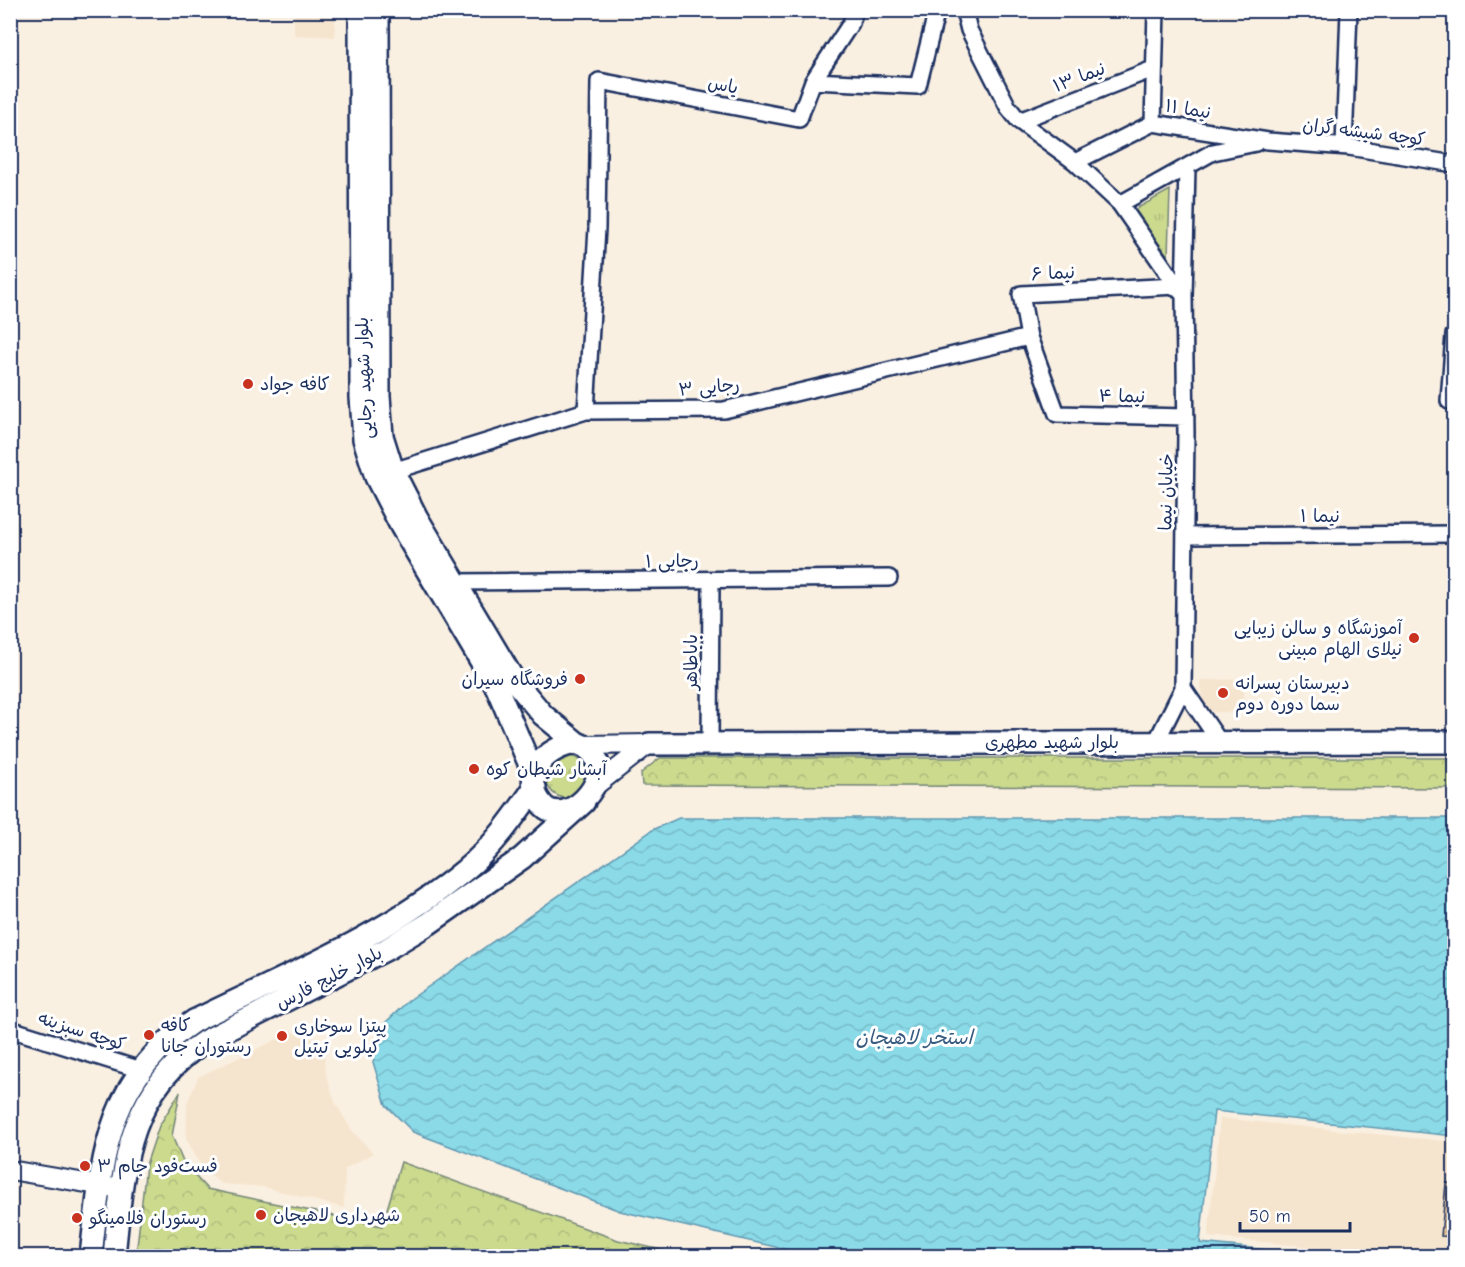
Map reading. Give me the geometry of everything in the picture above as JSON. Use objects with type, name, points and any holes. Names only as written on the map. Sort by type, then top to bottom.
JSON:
[{"type":"main road","name":"بلوار شهید رجایی","points":[[360,10],[370,265],[382,436],[393,471],[513,679],[543,715],[580,744]]},
{"type":"main road","name":"بلوار شهید رجایی","points":[[378,10],[370,265],[361,397],[364,439],[376,477],[401,526],[497,688],[535,782]]},
{"type":"main road","name":"بلوار شهید مطهری","points":[[649,744],[1455,742]]},
{"type":"main road","points":[[566,744],[580,744],[595,756],[597,777],[590,794],[555,810],[544,807],[537,797],[535,782],[537,767],[548,752],[566,744]]},
{"type":"main road","name":"بلوار خلیج فارس","points":[[91,1257],[107,1138],[123,1098],[141,1070],[167,1039],[194,1021],[376,930],[465,870],[501,835],[535,782]]},
{"type":"main road","name":"بلوار خلیج فارس","points":[[114,1257],[121,1189],[129,1144],[143,1108],[164,1076],[182,1056],[205,1041],[387,949],[428,924],[522,858],[590,794]]},
{"type":"street","points":[[813,81],[851,23],[855,10]]},
{"type":"street","points":[[813,81],[918,86],[937,10]]},
{"type":"street","points":[[964,10],[969,30],[1000,94],[1019,121],[1075,162],[1120,204],[1181,292]]},
{"type":"street","points":[[1153,123],[1156,10]]},
{"type":"street","points":[[1344,146],[1349,10]]},
{"type":"street","name":"نیما ۱۳","points":[[1019,121],[1154,69]]},
{"type":"street","name":"یاس","points":[[586,411],[597,228],[598,81],[799,119],[813,81]]},
{"type":"street","name":"نیما ۱۱","points":[[1075,162],[1153,123],[1268,141]]},
{"type":"street","points":[[1120,204],[1213,152],[1268,141]]},
{"type":"street","name":"کوچه شیشه گران","points":[[1268,141],[1344,146],[1455,164]]},
{"type":"street","name":"خیابان نیما","points":[[1156,742],[1183,688],[1186,417],[1181,292],[1187,166]]},
{"type":"street","name":"نیما ۶","points":[[1057,414],[1029,336],[1021,294],[1181,292]]},
{"type":"street","points":[[1449,401],[1455,335]]},
{"type":"street","name":"رجایی ۳","points":[[393,471],[586,411],[724,410],[1029,336]]},
{"type":"street","name":"نیما ۴","points":[[1057,414],[1186,417]]},
{"type":"street","name":"نیما ۱","points":[[1185,536],[1455,534]]},
{"type":"street","name":"رجایی ۱","points":[[455,582],[889,578]]},
{"type":"street","name":"باباطاهر","points":[[710,744],[711,580]]},
{"type":"street","points":[[1183,688],[1219,741]]},
{"type":"street","points":[[580,744],[649,744]]},
{"type":"street","points":[[590,794],[649,744]]},
{"type":"street","name":"کوچه سبزینه","points":[[10,1029],[141,1070]]},
{"type":"street","points":[[10,1170],[121,1189]]},
{"type":"shaded area","points":[[294,11],[335,11],[335,37],[294,35]]},
{"type":"shaded area","name":"دبیرستان پسرانه سما دوره دوم","points":[[1244,679],[1244,713],[1214,712],[1204,707],[1200,680]]},
{"type":"shaded area","points":[[292,1032],[323,1043],[326,1074],[335,1102],[351,1129],[373,1153],[345,1169],[344,1208],[263,1187],[221,1184],[203,1169],[186,1139],[187,1103],[198,1077]]},
{"type":"shaded area","points":[[1220,1118],[1454,1142],[1454,1256],[1405,1256],[1208,1237]]},
{"type":"green space","points":[[1170,190],[1168,256],[1134,210]]},
{"type":"green space","points":[[567,756],[582,762],[588,777],[582,792],[567,798],[552,792],[546,777],[552,762]]},
{"type":"green space","points":[[660,758],[1454,758],[1454,788],[642,785],[641,773]]},
{"type":"green space","points":[[180,1092],[172,1136],[184,1164],[207,1189],[382,1226],[401,1162],[618,1240],[687,1256],[136,1256],[146,1165],[159,1126]]},
{"type":"water","name":"استخر لاهیجان","points":[[679,818],[1454,818],[1454,1136],[1214,1111],[1200,1243],[1330,1256],[814,1256],[620,1211],[413,1132],[386,1105],[373,1062],[383,1025],[408,1001],[654,829]]},
{"type":"building","points":[[1446,1183],[1455,1183],[1455,1237],[1441,1236]]},
{"type":"place","name":"کافه جواد","points":[[248,384]]},
{"type":"place","name":"آموزشگاه و سالن زیبایی نیلای الهام مبینی","points":[[1414,638]]},
{"type":"place","name":"فروشگاه سیران","points":[[580,679]]},
{"type":"place","name":"دبیرستان پسرانه سما دوره دوم","points":[[1223,693]]},
{"type":"place","name":"آبشار شیطان کوه","points":[[474,769]]},
{"type":"place","name":"کافه رستوران جانا","points":[[149,1035]]},
{"type":"place","name":"پیتزا سوخاری کیلویی تیتیل","points":[[282,1036]]},
{"type":"place","name":"فست‌فود جام ۳","points":[[85,1166]]},
{"type":"place","name":"شهرداری لاهیجان","points":[[261,1215]]},
{"type":"place","name":"رستوران فلامینگو","points":[[77,1218]]}]
